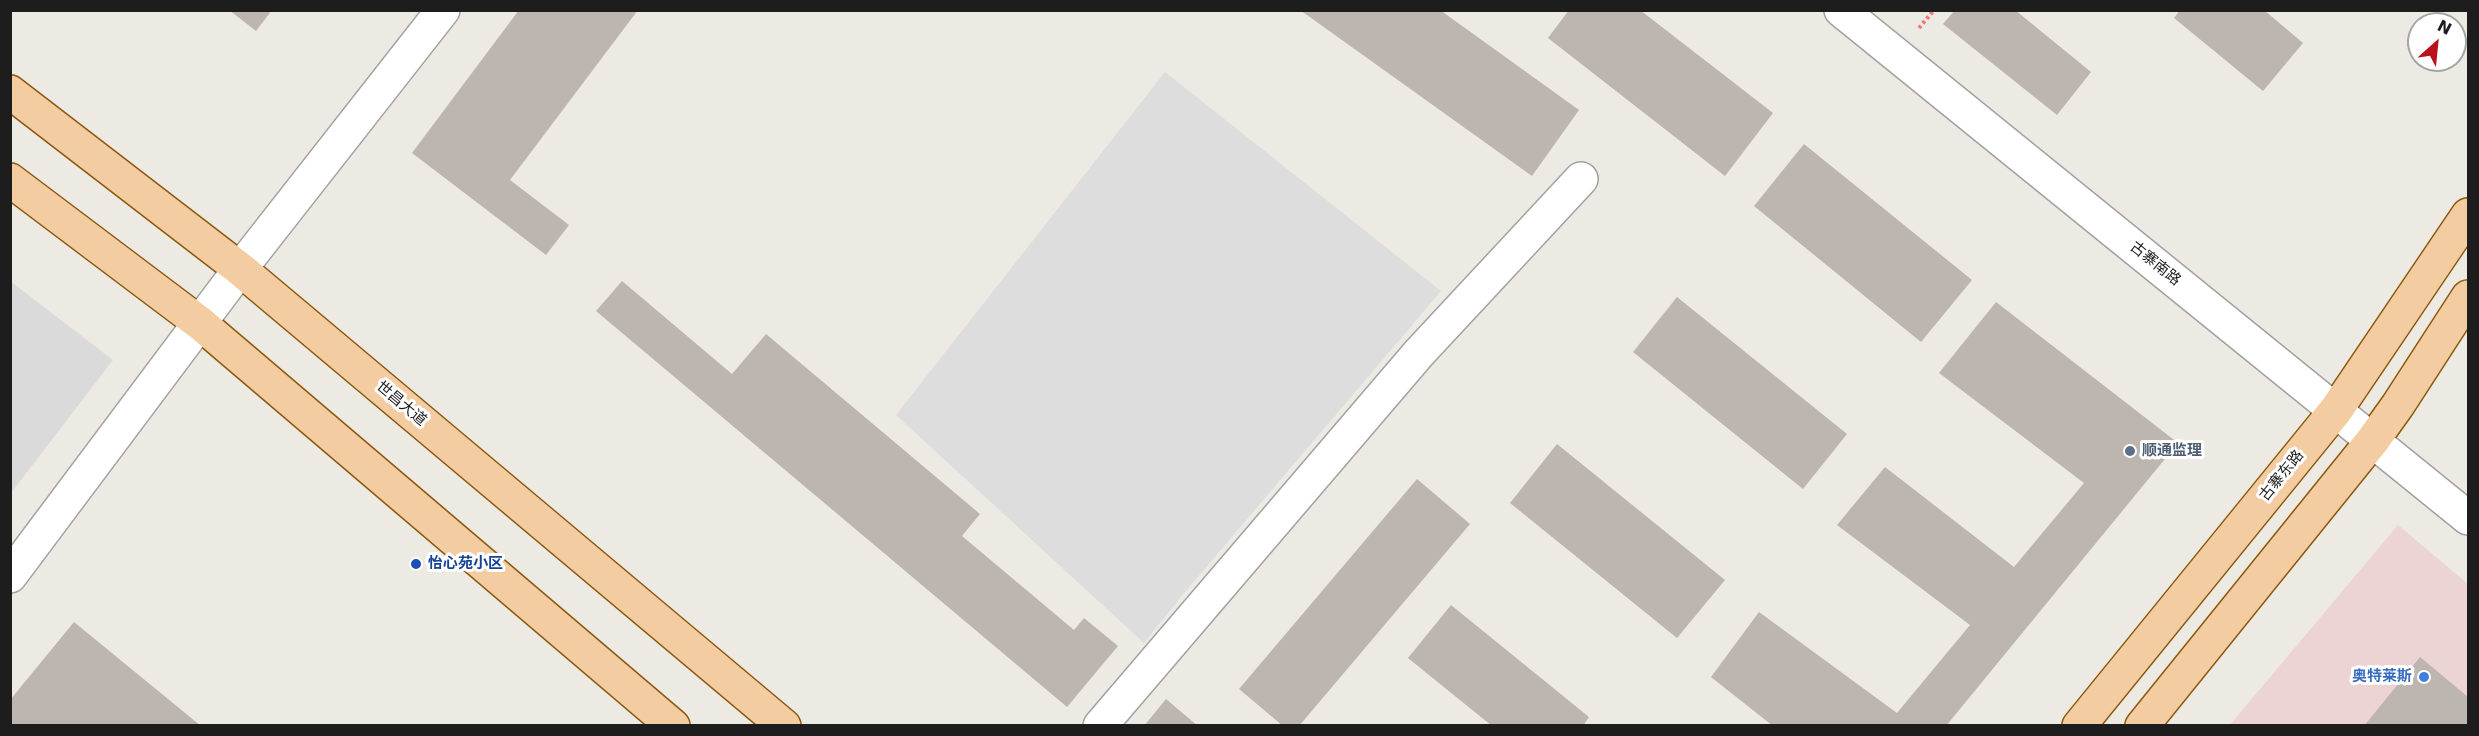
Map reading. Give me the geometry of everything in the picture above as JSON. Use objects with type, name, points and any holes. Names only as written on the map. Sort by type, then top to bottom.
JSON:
[{"type":"main road","name":"世昌大道","points":[[10,92],[240,269],[783,726]]},
{"type":"main road","points":[[10,180],[201,324],[673,726]]},
{"type":"main road","name":"古寨东路","points":[[2079,726],[2336,411],[2469,215]]},
{"type":"main road","points":[[2142,726],[2373,440],[2469,297]]},
{"type":"street","points":[[10,576],[240,269],[443,10]]},
{"type":"street","name":"古寨南路","points":[[1841,10],[2469,518]]},
{"type":"street","points":[[1100,726],[1419,353],[1581,179]]},
{"type":"shaded area","points":[[1165,72],[1441,291],[1144,643],[896,415]]},
{"type":"shaded area","points":[[10,281],[113,360],[11,493],[10,493]]},
{"type":"shaded area","points":[[2398,525],[2468,584],[2468,725],[2229,726]]},
{"type":"building","points":[[229,10],[272,10],[256,31]]},
{"type":"building","points":[[519,10],[638,10],[510,180],[569,225],[546,255],[412,153]]},
{"type":"building","points":[[1300,10],[1440,10],[1579,110],[1532,176]]},
{"type":"building","points":[[1569,10],[1640,10],[1773,113],[1725,176],[1548,38]]},
{"type":"building","points":[[1955,10],[2015,10],[2091,72],[2057,115],[1943,24]]},
{"type":"building","points":[[2180,10],[2264,10],[2303,43],[2263,91],[2174,18]]},
{"type":"building","points":[[1804,144],[1972,280],[1921,342],[1754,206]]},
{"type":"building","points":[[622,281],[732,374],[766,334],[980,514],[962,536],[1074,630],[1084,618],[1118,646],[1067,707],[596,311]]},
{"type":"building","points":[[1677,297],[1847,434],[1803,489],[1633,352]]},
{"type":"building","points":[[1996,302],[2178,443],[1946,726],[1773,726],[1711,677],[1759,612],[1897,713],[1970,625],[1837,525],[1885,467],[2014,567],[2084,483],[1939,373]]},
{"type":"building","points":[[1557,444],[1725,580],[1677,638],[1510,503]]},
{"type":"building","points":[[1417,479],[1470,524],[1299,726],[1283,726],[1239,689]]},
{"type":"building","points":[[1451,605],[1589,717],[1583,726],[1492,726],[1408,658]]},
{"type":"building","points":[[74,622],[201,726],[10,726],[10,700]]},
{"type":"building","name":"奥特莱斯","points":[[2420,657],[2468,697],[2468,726],[2364,726]]},
{"type":"building","points":[[1166,699],[1198,726],[1144,726]]},
{"type":"place","name":"顺通监理","points":[[2130,451]]},
{"type":"place","name":"怡心苑小区","points":[[416,564]]},
{"type":"place","name":"奥特莱斯","points":[[2424,677]]}]
